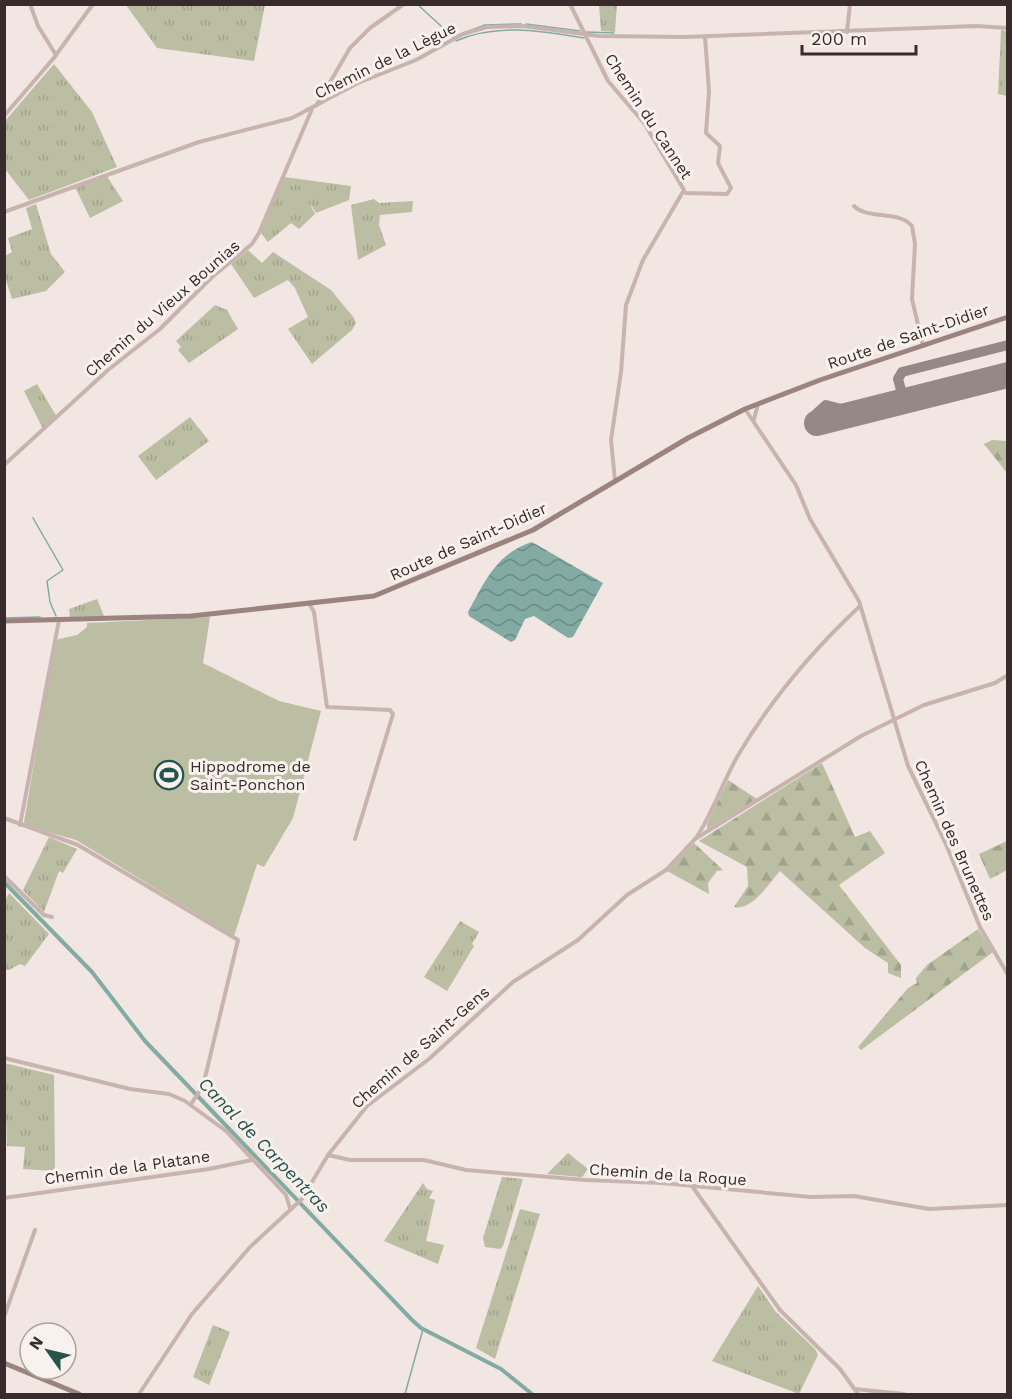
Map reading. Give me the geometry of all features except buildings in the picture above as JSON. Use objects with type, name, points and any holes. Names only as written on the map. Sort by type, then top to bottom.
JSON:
[{"type":"main road","name":"Route de Saint-Didier","points":[[4,621],[191,616],[350,601],[384,593],[533,530],[696,434],[746,408],[1008,317]]},
{"type":"main road","points":[[4,1366],[17,1368],[80,1395]]},
{"type":"street","points":[[30,4],[38,26],[56,55]]},
{"type":"street","points":[[4,116],[56,55],[93,4]]},
{"type":"street","name":"Chemin du Vieux Bounias","points":[[4,465],[108,370],[160,328],[211,278],[252,244],[259,233],[314,108],[350,48],[365,33],[404,4]]},
{"type":"street","name":"Chemin du Cannet","points":[[570,4],[608,81],[644,123],[684,190],[643,260],[626,305],[621,372],[612,440],[615,482]]},
{"type":"street","points":[[847,32],[850,4]]},
{"type":"street","name":"Chemin de la Lègue","points":[[4,212],[199,142],[292,118],[358,83],[417,60],[472,31],[487,27],[523,26],[585,35],[705,37],[976,26],[1008,28]]},
{"type":"street","points":[[686,193],[720,195],[727,194],[731,188],[718,163],[720,146],[706,133],[709,90],[705,37]]},
{"type":"street","points":[[854,206],[864,213],[902,219],[912,226],[915,244],[912,299],[922,346]]},
{"type":"street","points":[[753,418],[758,403]]},
{"type":"street","name":"Chemin des Brunettes","points":[[746,408],[796,485],[810,519],[860,606],[896,719],[908,766],[945,842],[980,927],[1008,975]]},
{"type":"street","points":[[310,604],[314,612],[327,708],[390,710],[393,714],[355,839]]},
{"type":"street","points":[[695,839],[739,753],[778,695],[816,650],[860,606]]},
{"type":"street","points":[[20,825],[59,620]]},
{"type":"street","name":"Chemin de Saint-Gens","points":[[139,1395],[198,1306],[250,1247],[299,1202],[328,1155],[355,1120],[378,1096],[429,1059],[525,972],[563,951],[627,895],[666,870],[695,839],[861,736],[924,705],[995,683],[1008,675]]},
{"type":"street","points":[[4,818],[78,845],[238,940],[203,1086],[190,1104]]},
{"type":"street","points":[[4,876],[44,915],[52,917]]},
{"type":"street","points":[[4,1059],[130,1089],[169,1095],[190,1104],[218,1124],[286,1195],[290,1208]]},
{"type":"street","name":"Chemin de la Roque","points":[[328,1155],[340,1159],[378,1161],[424,1160],[475,1171],[585,1180],[692,1185],[811,1197],[854,1196],[929,1209],[1008,1205]]},
{"type":"street","name":"Chemin de la Platane","points":[[4,1198],[209,1169],[252,1160]]},
{"type":"street","points":[[692,1185],[780,1310],[840,1369],[858,1395]]},
{"type":"street","points":[[4,1317],[35,1230]]},
{"type":"street","points":[[855,1389],[904,1395]]},
{"type":"green space","points":[[126,5],[265,5],[254,61],[157,48]]},
{"type":"green space","points":[[599,5],[617,5],[615,32],[601,31]]},
{"type":"green space","points":[[1001,30],[1007,31],[1007,96],[998,94]]},
{"type":"green space","points":[[54,64],[92,112],[117,167],[29,200],[5,169],[5,121]]},
{"type":"green space","points":[[106,175],[123,201],[90,218],[75,187]]},
{"type":"green space","points":[[284,177],[351,186],[349,200],[316,213],[309,202],[315,214],[299,229],[291,223],[268,242],[261,233]]},
{"type":"green space","points":[[374,199],[379,203],[413,201],[412,212],[380,215],[379,225],[386,245],[358,260],[351,205]]},
{"type":"green space","points":[[36,204],[51,254],[65,272],[46,291],[12,299],[5,277],[5,256],[12,252],[8,238],[32,229],[26,208]]},
{"type":"green space","points":[[248,250],[262,263],[273,252],[331,290],[354,318],[356,323],[352,330],[312,364],[288,329],[308,317],[295,288],[288,280],[254,298],[231,264]]},
{"type":"green space","points":[[215,305],[227,310],[238,329],[189,363],[178,350],[181,347],[176,341]]},
{"type":"green space","points":[[37,384],[57,417],[43,429],[24,391]]},
{"type":"green space","points":[[190,417],[209,441],[156,480],[138,456]]},
{"type":"green space","points":[[992,440],[1007,441],[1007,473],[984,444]]},
{"type":"green space","points":[[97,599],[104,616],[70,617],[69,609]]},
{"type":"green space","name":"Hippodrome de Saint-Ponchon","points":[[210,617],[203,663],[279,701],[321,711],[293,818],[264,867],[257,864],[234,936],[76,840],[27,826],[24,822],[55,640],[77,635],[87,627],[87,623]]},
{"type":"green space","points":[[822,763],[855,837],[870,831],[885,853],[839,885],[901,965],[901,978],[888,973],[888,963],[865,948],[780,871],[754,901],[748,905],[734,907],[748,886],[747,867],[699,841]]},
{"type":"green space","points":[[728,780],[757,799],[707,829],[707,824]]},
{"type":"green space","points":[[49,837],[77,849],[63,873],[59,871],[44,912],[23,890]]},
{"type":"green space","points":[[1007,841],[1007,870],[990,879],[979,854]]},
{"type":"green space","points":[[694,843],[723,870],[717,871],[708,883],[709,894],[667,871]]},
{"type":"green space","points":[[9,893],[49,934],[25,966],[20,964],[9,970],[4,969],[5,901]]},
{"type":"green space","points":[[460,921],[479,932],[472,944],[474,946],[447,991],[424,977]]},
{"type":"green space","points":[[978,929],[993,952],[861,1050],[858,1047],[908,988],[917,983],[916,978],[927,965]]},
{"type":"green space","points":[[4,1063],[54,1075],[55,1171],[23,1169],[25,1147],[7,1146]]},
{"type":"green space","points":[[568,1153],[588,1169],[582,1177],[547,1174]]},
{"type":"green space","points":[[502,1177],[523,1179],[503,1246],[500,1249],[485,1247],[483,1238]]},
{"type":"green space","points":[[423,1183],[427,1189],[433,1191],[429,1198],[435,1200],[426,1241],[444,1245],[438,1264],[384,1241]]},
{"type":"green space","points":[[520,1209],[540,1214],[495,1359],[476,1348]]},
{"type":"green space","points":[[758,1286],[776,1312],[815,1349],[818,1355],[799,1394],[712,1361]]},
{"type":"green space","points":[[213,1325],[230,1332],[209,1385],[193,1377]]},
{"type":"water","points":[[532,542],[603,583],[573,637],[568,638],[534,616],[525,619],[515,640],[511,642],[469,616],[468,612],[493,570],[509,554]]},
{"type":"waterway","points":[[417,4],[453,37],[485,25],[521,24]]},
{"type":"waterway","points":[[526,24],[580,31]]},
{"type":"waterway","points":[[456,41],[472,35],[503,30],[535,31],[584,38]]},
{"type":"waterway","points":[[586,32],[614,33]]},
{"type":"waterway","points":[[33,518],[63,570],[47,581],[50,602],[56,616]]},
{"type":"waterway","points":[[4,618],[40,617]]},
{"type":"waterway","name":"Canal de Carpentras","points":[[4,882],[92,972],[145,1041],[412,1320],[421,1328],[501,1369],[532,1394]]},
{"type":"waterway","points":[[405,1394],[423,1329]]},
{"type":"taxiway","points":[[904,401],[898,379],[902,372],[1008,345]]},
{"type":"taxiway","points":[[820,422],[817,413],[826,405],[857,413]]},
{"type":"runway","points":[[817,423],[1008,375]]},
{"type":"place","name":"Hippodrome de Saint-Ponchon","points":[[169,775]]}]
